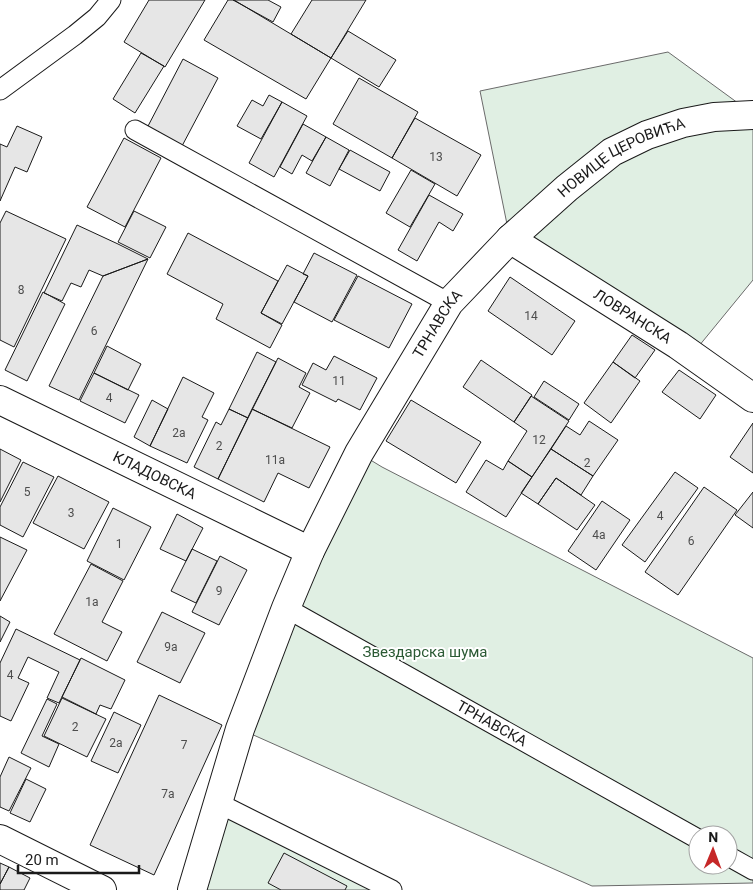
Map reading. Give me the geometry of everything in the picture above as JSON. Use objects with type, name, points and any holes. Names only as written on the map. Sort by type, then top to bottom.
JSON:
[{"type":"street","name":"НОВИЦЕ ЦЕРОВИЋА","points":[[510,239],[567,188],[612,152],[647,135],[683,123],[714,117],[753,116]]},
{"type":"street","name":"ТРНАВСКА","points":[[192,890],[240,729],[310,551],[359,453],[449,303],[510,239]]},
{"type":"street","name":"ЛОВРАНСКА","points":[[510,239],[678,345],[753,398]]},
{"type":"street","name":"КЛАДОВСКА","points":[[0,400],[310,551]]},
{"type":"street","points":[[0,839],[102,890]]},
{"type":"lane","points":[[0,90],[75,35],[97,17],[111,0]]},
{"type":"lane","points":[[134,130],[449,303]]},
{"type":"lane","name":"ТРНАВСКА","points":[[286,608],[688,833]]},
{"type":"lane","points":[[218,803],[392,890]]},
{"type":"lane","points":[[738,862],[753,870]]},
{"type":"green space","points":[[668,52],[753,114],[753,280],[694,352],[510,239],[480,91]]},
{"type":"green space","name":"Звездарска шума","points":[[359,453],[382,467],[753,658],[753,883],[592,886],[240,729]]},
{"type":"green space","points":[[218,803],[392,890],[192,890]]},
{"type":"building","points":[[149,0],[205,0],[165,67],[124,42]]},
{"type":"building","points":[[228,0],[234,0],[331,58],[306,99],[204,40]]},
{"type":"building","points":[[233,0],[268,0],[281,7],[273,22]]},
{"type":"building","points":[[312,0],[366,0],[331,58],[291,34]]},
{"type":"building","points":[[348,31],[396,60],[379,87],[331,58]]},
{"type":"building","points":[[141,53],[164,66],[135,113],[113,99]]},
{"type":"building","points":[[183,59],[218,78],[182,146],[147,128]]},
{"type":"building","points":[[359,78],[418,112],[392,158],[333,124]]},
{"type":"building","points":[[269,95],[282,102],[261,139],[237,126],[252,100],[263,106]]},
{"type":"building","points":[[282,102],[307,116],[274,177],[249,163]]},
{"type":"building","points":[[415,118],[481,155],[457,196],[392,158]]},
{"type":"building","points":[[303,124],[326,137],[312,161],[302,155],[292,174],[280,167]]},
{"type":"building","points":[[17,126],[42,137],[27,172],[15,167],[0,201],[0,144],[7,147]]},
{"type":"building","points":[[326,137],[349,150],[330,186],[306,173]]},
{"type":"building","points":[[124,138],[161,158],[125,227],[87,207]]},
{"type":"building","points":[[350,150],[390,172],[380,191],[339,169]]},
{"type":"building","points":[[411,170],[435,184],[410,227],[386,213]]},
{"type":"building","points":[[429,195],[463,214],[453,231],[439,222],[417,261],[398,250]]},
{"type":"building","points":[[6,211],[66,239],[14,347],[0,340],[0,223]]},
{"type":"building","points":[[134,211],[166,227],[150,258],[118,242]]},
{"type":"building","points":[[77,225],[148,259],[103,276],[89,270],[81,287],[71,283],[62,301],[44,293]]},
{"type":"building","points":[[188,233],[278,281],[261,313],[282,325],[270,348],[216,319],[223,304],[167,274]]},
{"type":"building","points":[[314,253],[357,275],[332,322],[294,302],[308,276],[303,274]]},
{"type":"building","points":[[148,259],[79,400],[49,386],[103,276]]},
{"type":"building","points":[[287,265],[308,276],[282,324],[261,313]]},
{"type":"building","points":[[358,276],[412,304],[389,348],[334,320]]},
{"type":"building","points":[[510,277],[575,321],[552,355],[488,311]]},
{"type":"building","points":[[43,292],[65,304],[27,381],[5,370]]},
{"type":"building","points":[[632,335],[655,350],[635,378],[613,362]]},
{"type":"building","points":[[107,346],[141,364],[128,390],[94,373]]},
{"type":"building","points":[[257,352],[276,362],[248,418],[229,409]]},
{"type":"building","points":[[334,356],[377,378],[360,410],[338,399],[336,402],[302,385],[313,363],[326,370]]},
{"type":"building","points":[[278,358],[306,373],[299,387],[310,393],[292,428],[252,409]]},
{"type":"building","points":[[481,360],[532,395],[514,422],[463,387]]},
{"type":"building","points":[[613,362],[640,381],[611,423],[584,403]]},
{"type":"building","points":[[679,370],[716,395],[700,419],[662,392]]},
{"type":"building","points":[[94,373],[139,395],[125,423],[80,401]]},
{"type":"building","points":[[183,377],[214,393],[202,417],[208,420],[187,463],[150,446]]},
{"type":"building","points":[[544,381],[579,404],[569,420],[534,397]]},
{"type":"building","points":[[531,396],[569,421],[532,477],[508,461],[527,431],[514,422]]},
{"type":"building","points":[[152,400],[168,409],[150,446],[134,437]]},
{"type":"building","points":[[411,400],[481,442],[456,483],[386,441]]},
{"type":"building","points":[[229,409],[248,418],[218,479],[194,467],[216,422],[221,425]]},
{"type":"building","points":[[252,409],[330,447],[309,488],[278,473],[264,502],[218,479]]},
{"type":"building","points":[[589,421],[618,440],[593,476],[551,449],[566,426],[580,435]]},
{"type":"building","points":[[753,423],[753,473],[730,457]]},
{"type":"building","points":[[0,449],[21,460],[0,502]]},
{"type":"building","points":[[551,449],[593,476],[581,495],[556,478],[538,504],[521,493]]},
{"type":"building","points":[[486,460],[503,470],[508,461],[532,477],[506,517],[466,492]]},
{"type":"building","points":[[23,462],[54,477],[23,537],[0,525],[0,507]]},
{"type":"building","points":[[675,472],[698,488],[645,562],[622,545]]},
{"type":"building","points":[[58,476],[109,502],[84,549],[33,523]]},
{"type":"building","points":[[556,478],[595,505],[577,530],[538,504]]},
{"type":"building","points":[[704,487],[737,510],[678,595],[645,572]]},
{"type":"building","points":[[753,492],[753,528],[735,515]]},
{"type":"building","points":[[602,501],[630,520],[596,570],[568,551]]},
{"type":"building","points":[[113,508],[151,527],[124,580],[87,561]]},
{"type":"building","points":[[177,514],[203,528],[186,561],[160,549]]},
{"type":"building","points":[[0,537],[27,550],[0,601]]},
{"type":"building","points":[[192,549],[217,561],[196,603],[171,591]]},
{"type":"building","points":[[220,556],[247,570],[219,625],[192,612]]},
{"type":"building","points":[[91,564],[123,581],[102,622],[122,632],[107,661],[54,634]]},
{"type":"building","points":[[162,612],[205,633],[180,683],[137,662]]},
{"type":"building","points":[[0,616],[10,622],[0,642]]},
{"type":"building","points":[[16,629],[80,660],[59,703],[47,698],[59,672],[28,657],[18,678],[29,683],[11,721],[0,716],[0,663]]},
{"type":"building","points":[[81,658],[125,680],[111,709],[100,705],[96,714],[62,697]]},
{"type":"building","points":[[159,695],[222,725],[154,875],[90,845]]},
{"type":"building","points":[[62,698],[106,719],[87,757],[44,736]]},
{"type":"building","points":[[47,699],[57,704],[42,736],[59,744],[49,767],[21,753]]},
{"type":"building","points":[[114,712],[141,725],[118,773],[91,761]]},
{"type":"building","points":[[9,757],[31,768],[9,811],[0,807],[0,777]]},
{"type":"building","points":[[26,779],[46,789],[30,822],[10,813]]},
{"type":"building","points":[[284,853],[347,886],[345,890],[281,890],[268,883]]},
{"type":"building","points":[[0,863],[9,867],[0,884]]},
{"type":"building","points":[[9,867],[30,878],[24,890],[0,890],[0,884]]}]
